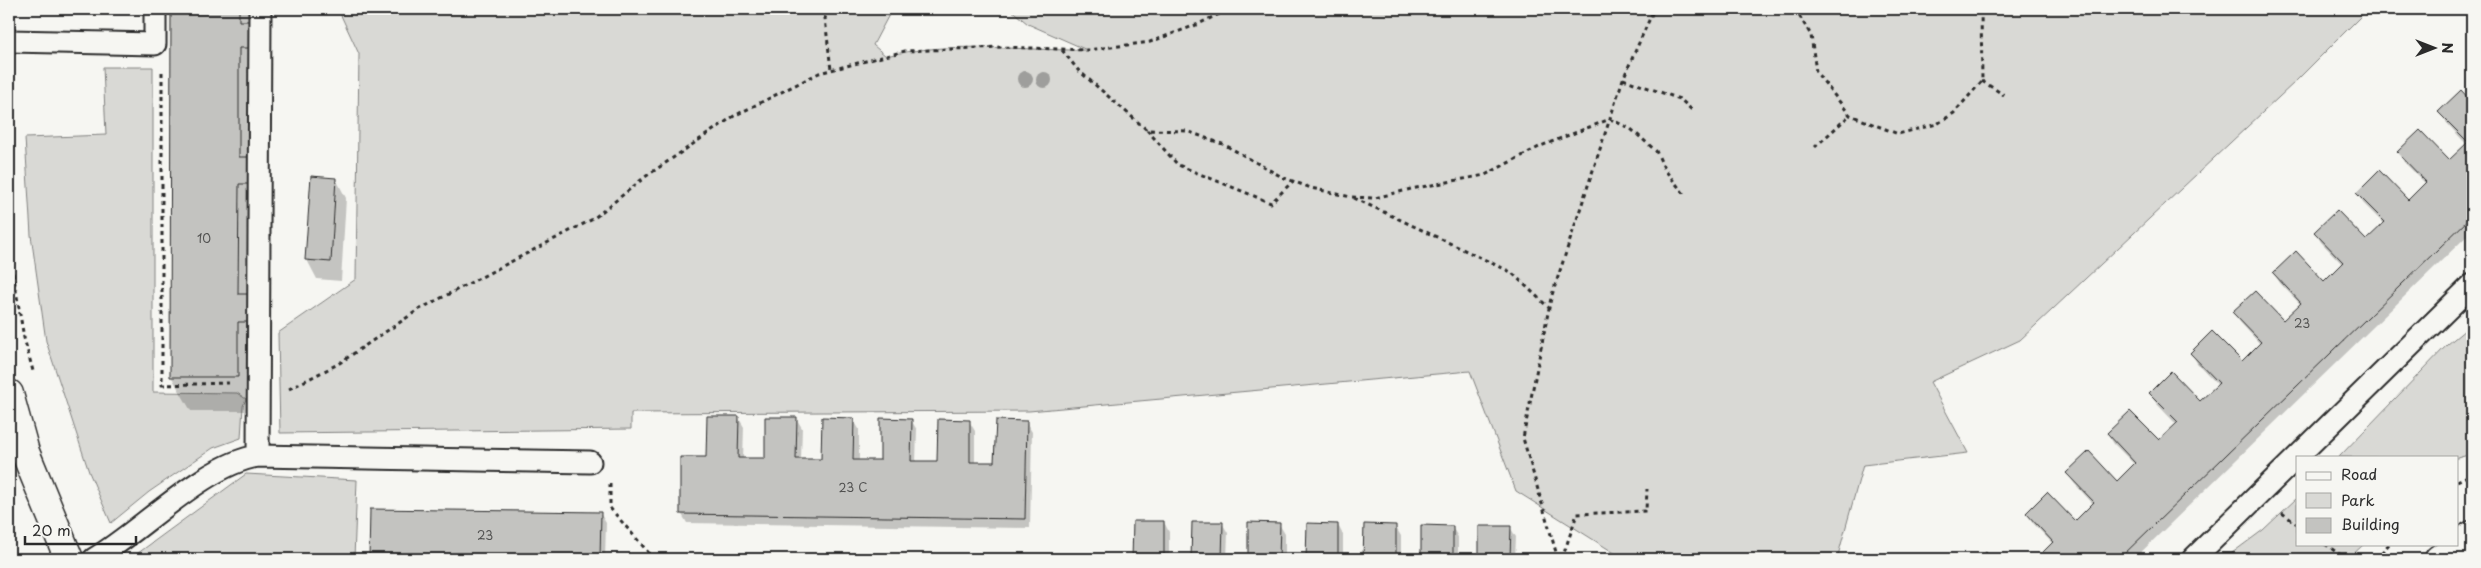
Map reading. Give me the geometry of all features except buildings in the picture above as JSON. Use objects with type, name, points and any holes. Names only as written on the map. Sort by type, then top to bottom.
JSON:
[{"type":"street","points":[[9,394],[25,452],[69,559]]},
{"type":"street","points":[[2458,545],[2472,535]]},
{"type":"street","points":[[2439,559],[2457,546]]},
{"type":"lane","points":[[9,41],[155,44],[155,9]]},
{"type":"lane","points":[[258,456],[260,9]]},
{"type":"lane","points":[[2298,456],[2472,285]]},
{"type":"lane","points":[[94,559],[216,472],[241,459],[258,456],[590,462]]},
{"type":"lane","points":[[2194,559],[2296,458]]},
{"type":"path","points":[[829,9],[826,18],[831,70]]},
{"type":"path","points":[[258,406],[338,364],[418,310],[593,219],[646,177],[734,116],[819,73],[905,51],[1001,47],[1088,50],[1150,42],[1196,25],[1230,9]]},
{"type":"path","points":[[1558,559],[1523,438],[1549,308],[1623,79],[1654,9]]},
{"type":"path","points":[[1795,9],[1811,35],[1816,72],[1850,115],[1898,134],[1937,124],[1954,112],[1982,81],[1981,9]]},
{"type":"path","points":[[155,44],[162,44],[162,385],[258,382]]},
{"type":"path","points":[[1061,50],[1078,70],[1147,130],[1178,165],[1271,203],[1293,181]]},
{"type":"path","points":[[1623,79],[1680,99],[1693,111]]},
{"type":"path","points":[[1982,81],[2004,95]]},
{"type":"path","points":[[1815,147],[1850,115]]},
{"type":"path","points":[[1351,197],[1375,198],[1485,175],[1541,146],[1610,119],[1631,129],[1656,151],[1665,170],[1684,194]]},
{"type":"path","points":[[1147,130],[1187,131],[1225,145],[1282,177],[1351,197],[1511,272],[1549,308]]},
{"type":"path","points":[[590,462],[597,474],[610,475],[610,508],[654,559]]},
{"type":"path","points":[[2466,476],[2472,468]]},
{"type":"path","points":[[2458,480],[2472,474]]},
{"type":"path","points":[[1562,559],[1577,514],[1646,511],[1648,489]]},
{"type":"path","points":[[2328,546],[2346,559]]},
{"type":"path","points":[[2376,559],[2387,546]]},
{"type":"green space","points":[[338,9],[892,9],[873,45],[886,56],[936,48],[961,47],[1087,50],[1028,24],[1010,9],[2368,9],[2295,82],[2020,340],[1930,382],[1968,453],[1863,465],[1837,559],[1624,559],[1516,491],[1470,371],[1029,411],[631,413],[631,429],[280,433],[278,333],[356,279],[359,54]]},
{"type":"green space","points":[[103,67],[153,67],[153,392],[237,393],[246,399],[243,406],[241,438],[213,448],[149,492],[111,523],[89,472],[46,341],[31,235],[25,138],[106,135]]},
{"type":"green space","points":[[2472,324],[2472,454],[2458,458],[2458,456],[2340,456],[2448,344]]},
{"type":"green space","points":[[246,474],[357,480],[354,559],[130,559]]},
{"type":"green space","points":[[2296,499],[2296,546],[2362,546],[2348,559],[2224,559],[2263,530]]}]
